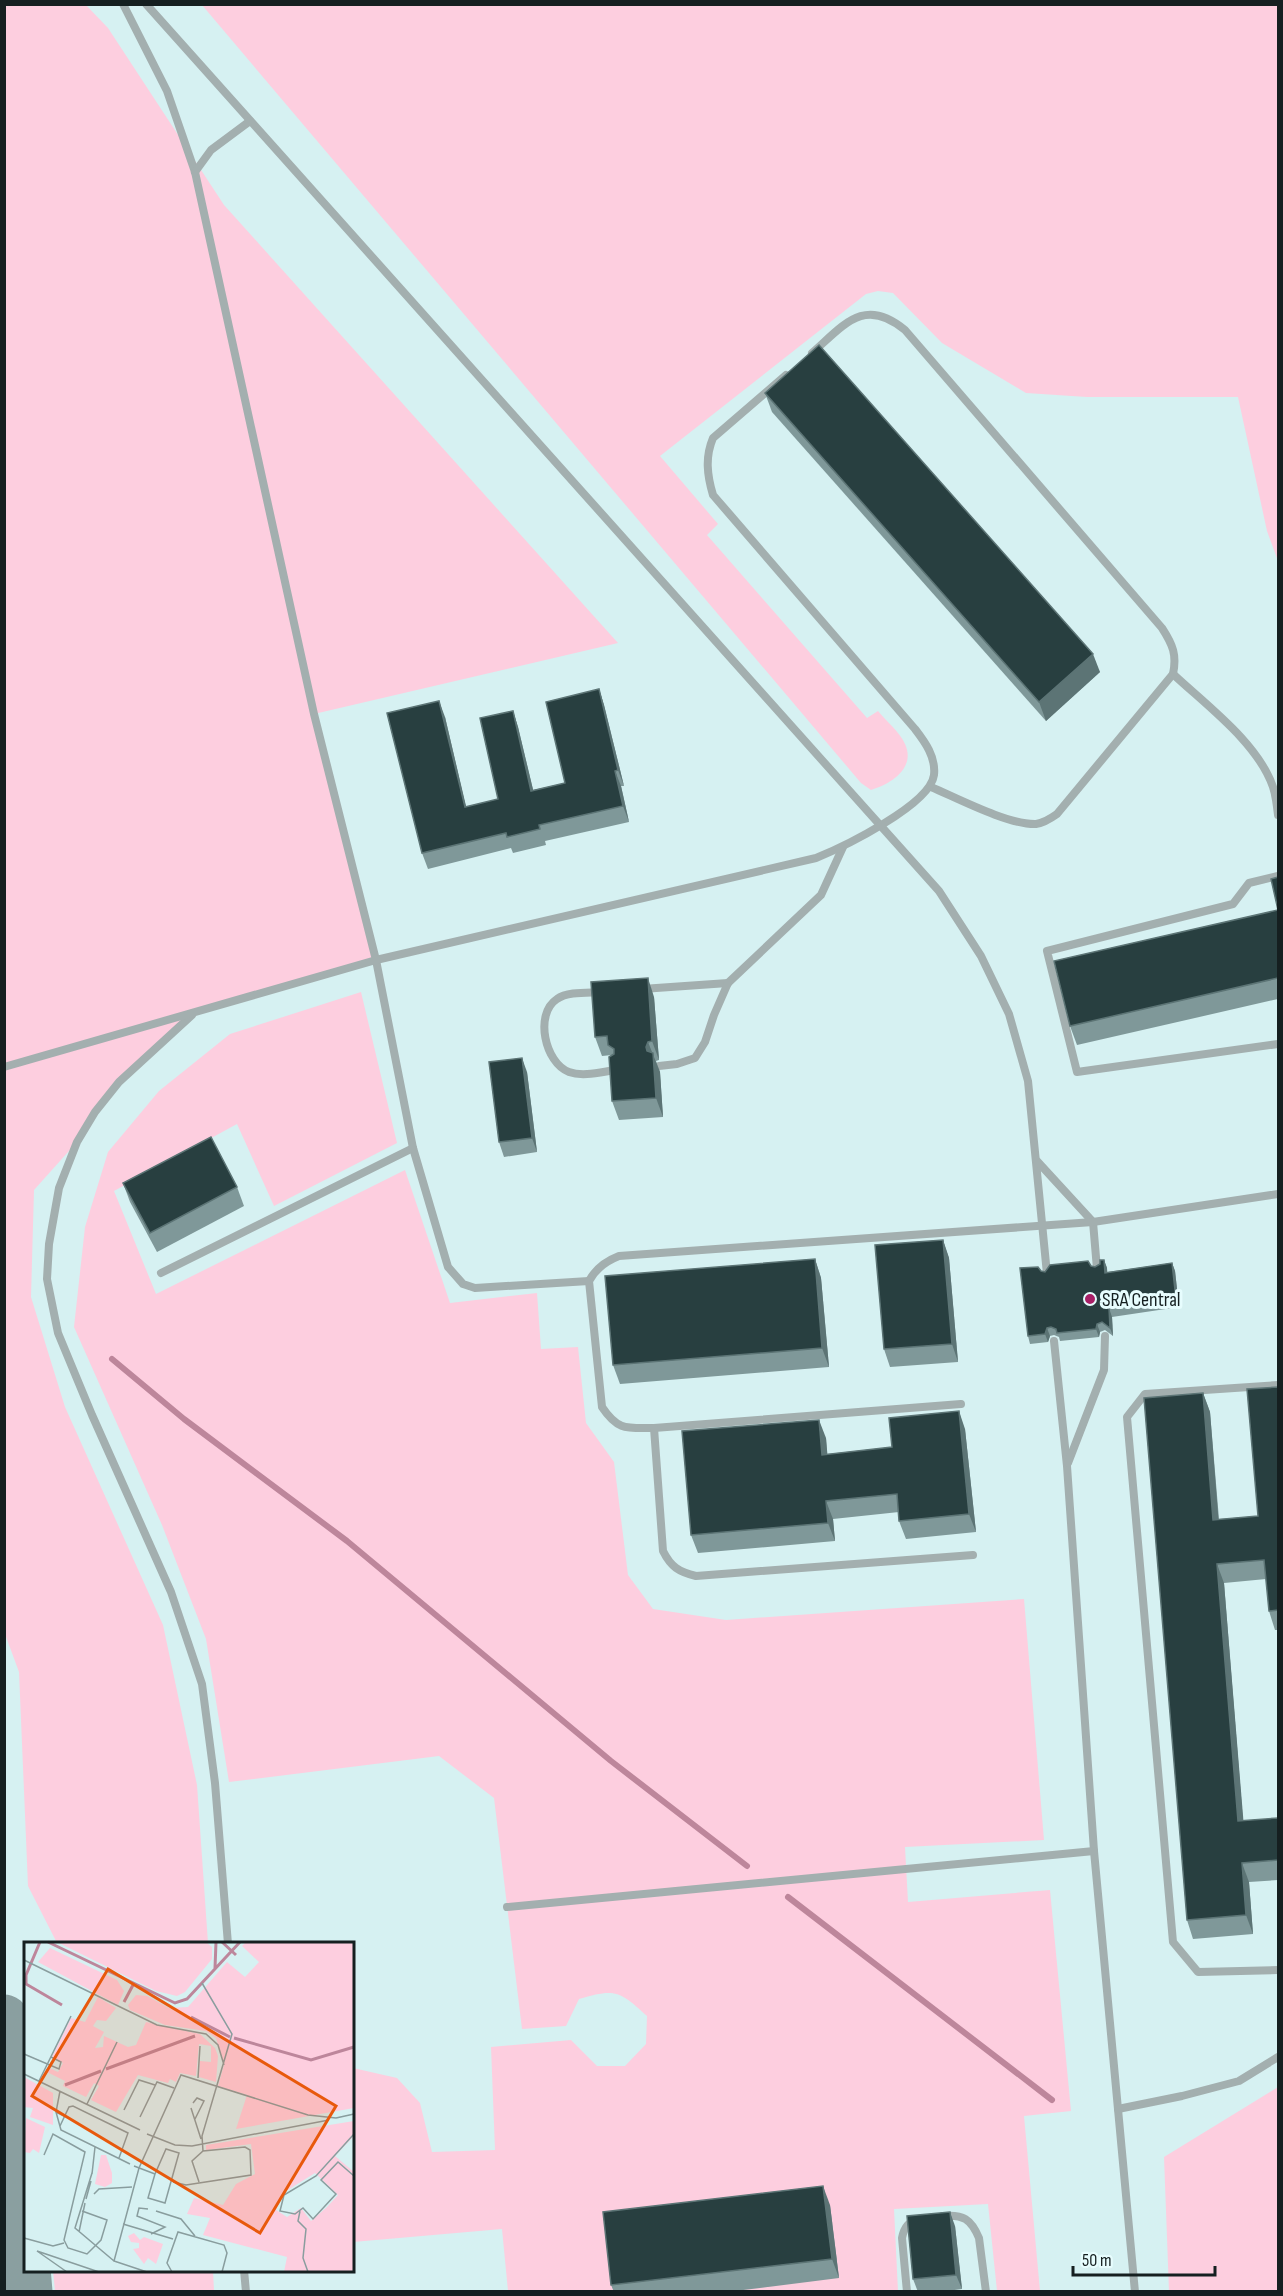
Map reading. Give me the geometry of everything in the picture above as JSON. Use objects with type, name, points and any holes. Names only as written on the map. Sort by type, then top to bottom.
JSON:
[{"type":"lane","points":[[123,4],[167,91],[195,172],[314,714],[376,960],[413,1148],[448,1267],[463,1284],[475,1288],[589,1281]]},
{"type":"lane","points":[[146,4],[939,891],[981,956],[1009,1014],[1028,1081],[1047,1274]]},
{"type":"lane","points":[[195,172],[211,150],[250,121]]},
{"type":"lane","points":[[802,362],[853,318],[866,314],[882,315],[892,319],[905,330],[1162,628],[1176,654],[1173,674],[1057,814],[1048,821],[1037,824],[1024,823],[979,808],[931,787]]},
{"type":"lane","points":[[4,1067],[376,960],[816,858],[881,827],[931,787],[934,773],[932,757],[915,729],[713,495],[709,481],[708,452],[713,438],[793,369]]},
{"type":"lane","points":[[1173,674],[1238,734],[1259,761],[1272,786],[1278,815]]},
{"type":"lane","points":[[660,1066],[677,1064],[695,1058],[705,1042],[728,983],[821,895],[843,847]]},
{"type":"lane","points":[[1278,876],[1249,883],[1233,904],[1047,951],[1077,1072],[1278,1044]]},
{"type":"lane","points":[[635,990],[728,983]]},
{"type":"lane","points":[[612,992],[565,995],[549,1006],[544,1016],[549,1053],[557,1065],[568,1072],[578,1074],[615,1070]]},
{"type":"lane","points":[[194,1013],[119,1082],[95,1112],[77,1142],[59,1188],[49,1244],[47,1280],[58,1333],[171,1592],[202,1683],[215,1783],[228,1942]]},
{"type":"lane","points":[[160,1273],[413,1148]]},
{"type":"lane","points":[[1036,1161],[1093,1222],[1097,1269]]},
{"type":"lane","points":[[960,1404],[654,1428],[624,1428],[611,1421],[602,1407],[589,1281],[595,1271],[609,1260],[619,1256],[1093,1222],[1278,1194]]},
{"type":"lane","points":[[1067,1466],[1104,1370],[1105,1336]]},
{"type":"lane","points":[[1054,1341],[1067,1466],[1094,1851],[1135,2292]]},
{"type":"lane","points":[[1278,1384],[1145,1394],[1127,1417],[1173,1942],[1198,1972],[1278,1970]]},
{"type":"lane","points":[[654,1428],[663,1551],[670,1565],[681,1572],[696,1576],[973,1555]]},
{"type":"lane","points":[[507,1907],[1094,1851]]},
{"type":"lane","points":[[1118,2109],[1239,2082],[1278,2057]]},
{"type":"lane","points":[[934,2218],[954,2215],[963,2216],[970,2221],[979,2238],[986,2292]]},
{"type":"lane","points":[[907,2292],[902,2247],[904,2229],[909,2223],[924,2219]]},
{"type":"lane","points":[[244,2272],[246,2292]]},
{"type":"shaded area","points":[[85,4],[108,28],[224,205],[618,643],[314,714],[376,960],[194,1013],[119,1082],[77,1142],[34,1190],[31,1297],[65,1407],[163,1625],[197,1785],[208,1942],[56,1942],[28,1886],[19,1672],[5,1634],[5,5]]},
{"type":"shaded area","points":[[202,5],[1278,5],[1278,561],[1267,531],[1238,397],[1087,397],[1026,393],[942,343],[893,293],[878,291],[866,294],[660,456],[718,524],[707,535],[867,718],[878,711],[903,740],[908,753],[904,768],[900,774],[886,784],[871,790],[861,783]]},
{"type":"shaded area","points":[[361,992],[397,1143],[274,1206],[237,1124],[114,1191],[156,1294],[405,1170],[450,1303],[537,1293],[541,1349],[578,1347],[586,1423],[614,1462],[628,1575],[653,1609],[726,1620],[1024,1599],[1044,1840],[905,1847],[908,1902],[1050,1890],[1071,2111],[1024,2116],[1040,2291],[997,2291],[988,2204],[894,2209],[898,2291],[508,2291],[502,2229],[354,2242],[354,2068],[397,2078],[420,2103],[432,2152],[495,2150],[491,2047],[571,2040],[597,2066],[625,2066],[646,2044],[647,2016],[630,2001],[609,1993],[579,1999],[566,2026],[522,2029],[494,1798],[439,1756],[229,1782],[206,1639],[162,1525],[74,1327],[85,1227],[108,1152],[159,1091],[230,1034]]},
{"type":"shaded area","points":[[1278,2087],[1278,2291],[1169,2291],[1164,2157]]},
{"type":"shaded area","points":[[53,2272],[213,2272],[214,2291],[55,2291]]},
{"type":"building","points":[[819,345],[1093,654],[1039,702],[765,393]]},
{"type":"building","points":[[599,689],[618,770],[615,771],[623,806],[539,825],[540,829],[507,837],[506,833],[422,853],[387,713],[439,701],[465,807],[498,799],[480,718],[513,711],[531,791],[565,783],[546,702]]},
{"type":"building","points":[[1278,877],[1278,910],[1271,879]]},
{"type":"building","points":[[1278,910],[1278,978],[1070,1026],[1054,961]]},
{"type":"building","points":[[648,978],[652,1041],[648,1042],[646,1047],[647,1051],[653,1053],[656,1098],[612,1101],[609,1057],[614,1054],[614,1049],[608,1045],[607,1036],[595,1037],[591,982]]},
{"type":"building","points":[[522,1058],[532,1138],[499,1142],[489,1062]]},
{"type":"building","points":[[211,1137],[237,1187],[150,1233],[123,1183]]},
{"type":"building","points":[[943,1240],[952,1344],[884,1349],[875,1245]]},
{"type":"building","points":[[815,1259],[822,1348],[613,1365],[605,1276]]},
{"type":"building","points":[[1100,1260],[1104,1260],[1105,1273],[1172,1263],[1176,1299],[1109,1308],[1110,1328],[1102,1322],[1097,1324],[1096,1329],[1057,1333],[1056,1329],[1051,1327],[1047,1328],[1045,1334],[1028,1336],[1020,1268],[1038,1267],[1045,1272],[1050,1265],[1088,1261],[1091,1266],[1095,1267],[1100,1264]]},
{"type":"building","points":[[1278,1387],[1278,1610],[1269,1611],[1264,1560],[1217,1564],[1238,1821],[1278,1818],[1278,1860],[1242,1863],[1246,1915],[1187,1920],[1144,1398],[1203,1393],[1213,1520],[1258,1516],[1247,1389]]},
{"type":"building","points":[[959,1411],[969,1514],[899,1521],[897,1494],[826,1501],[828,1523],[691,1535],[682,1431],[819,1420],[822,1455],[892,1447],[889,1418]]},
{"type":"building","points":[[823,2186],[832,2259],[611,2285],[603,2212]]},
{"type":"building","points":[[950,2212],[956,2275],[913,2279],[907,2216]]},
{"type":"waterway","points":[[112,1359],[184,1419],[347,1541],[611,1761],[747,1866]]},
{"type":"waterway","points":[[788,1897],[1052,2100]]},
{"type":"taxiway","points":[[4,2020],[24,2257]]},
{"type":"taxiway","points":[[25,2272],[27,2292]]},
{"type":"place","name":"SRA Central","points":[[1090,1299]]}]
